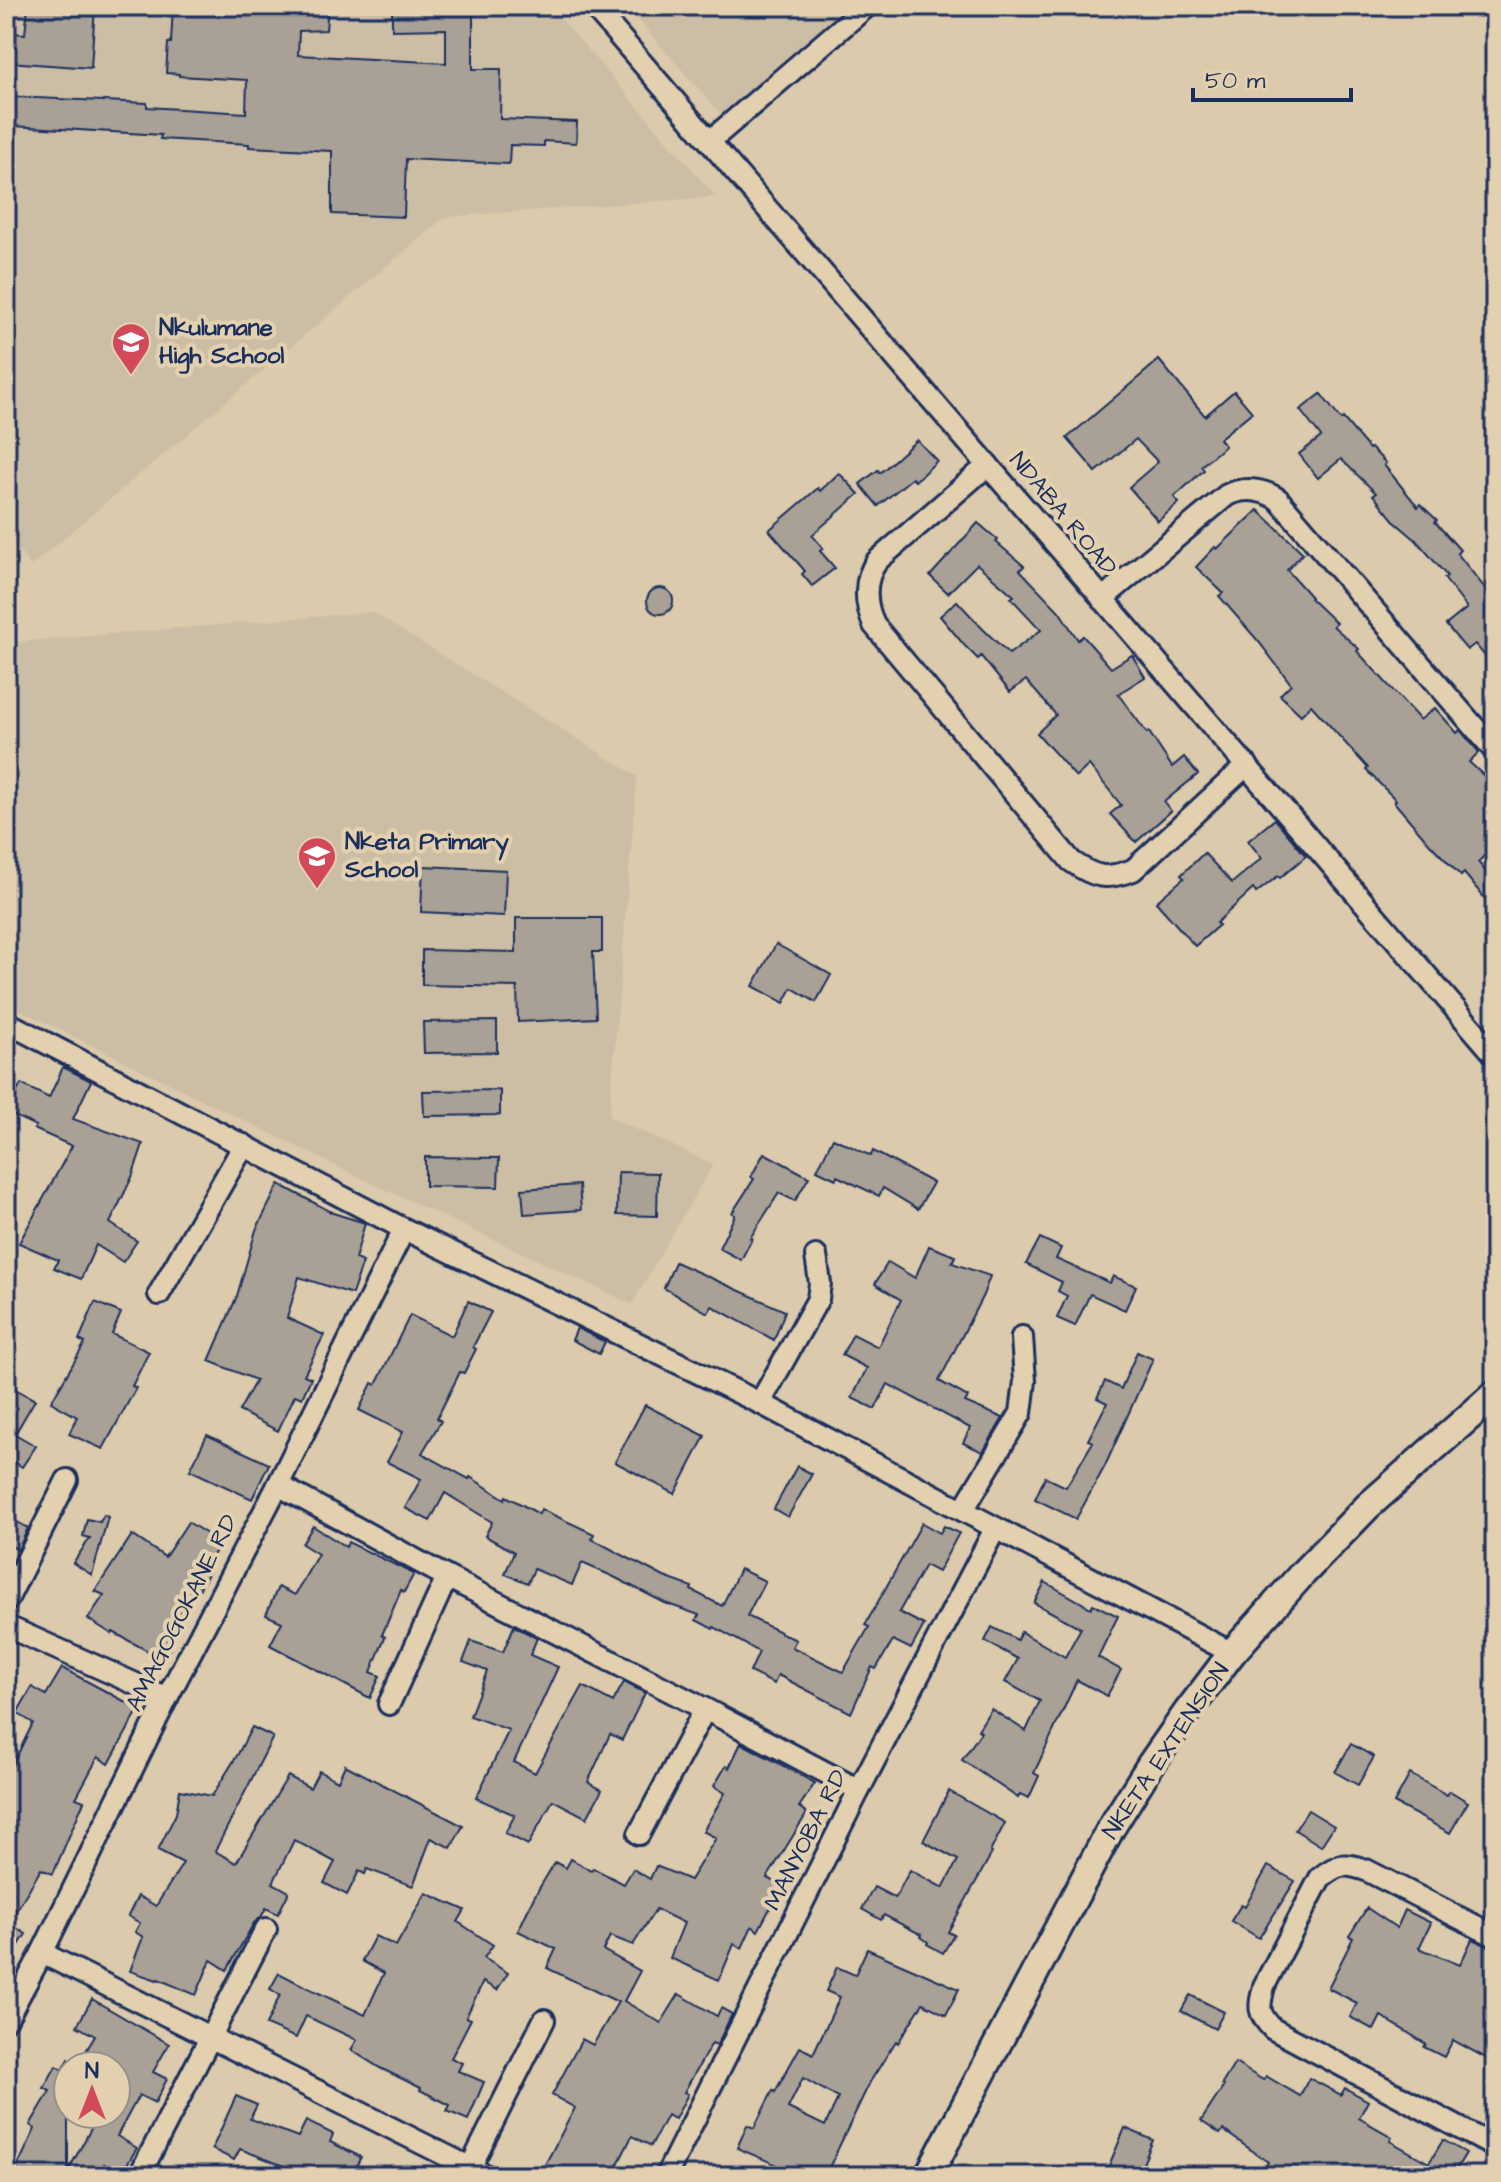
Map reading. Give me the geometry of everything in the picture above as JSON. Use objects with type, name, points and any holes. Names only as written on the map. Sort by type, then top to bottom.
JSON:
[{"type":"street","name":"NDABA ROAD","points":[[593,6],[1495,1055]]},
{"type":"street","points":[[710,141],[867,6]]},
{"type":"street","points":[[988,465],[877,561],[870,570],[866,594],[869,613],[874,625],[1071,861],[1098,876],[1115,877],[1133,870],[1247,765]]},
{"type":"street","points":[[1102,599],[1227,495],[1245,490],[1269,493],[1278,499],[1495,751]]},
{"type":"street","points":[[6,1022],[404,1229],[760,1403],[1232,1653]]},
{"type":"street","points":[[159,1294],[244,1145]]},
{"type":"street","name":"AMAGOGOKANE RD","points":[[6,2020],[167,1698],[278,1485],[404,1229]]},
{"type":"street","points":[[760,1403],[818,1299],[820,1283],[816,1256]]},
{"type":"street","points":[[963,1510],[1021,1413],[1025,1381],[1022,1337]]},
{"type":"street","name":"NKETA EXTENSION","points":[[928,2176],[1111,1828],[1180,1722],[1232,1653],[1303,1573],[1368,1506],[1495,1394]]},
{"type":"street","points":[[6,1602],[67,1480]]},
{"type":"street","points":[[278,1485],[447,1577],[859,1790]]},
{"type":"street","name":"MANYOBA RD","points":[[666,2176],[859,1790],[995,1529]]},
{"type":"street","points":[[389,1704],[447,1577]]},
{"type":"street","points":[[6,1626],[167,1698]]},
{"type":"street","points":[[639,1834],[705,1709]]},
{"type":"street","points":[[1495,1936],[1366,1870],[1348,1864],[1332,1868],[1320,1878],[1264,1986],[1260,2004],[1262,2018],[1273,2029],[1495,2147]]},
{"type":"street","points":[[139,2176],[266,1929]]},
{"type":"street","points":[[42,1953],[475,2173],[544,2020]]},
{"type":"shaded area","name":"Nkulumane High School","points":[[6,6],[550,6],[716,197],[445,217],[31,566],[6,535]]},
{"type":"shaded area","points":[[626,6],[875,6],[738,134]]},
{"type":"shaded area","name":"Nketa Primary School","points":[[372,612],[637,776],[609,1117],[713,1164],[632,1304],[369,1182],[6,1003],[6,636],[17,642]]},
{"type":"building","points":[[28,6],[95,6],[91,68],[8,62],[10,33],[25,34]]},
{"type":"building","points":[[173,6],[328,6],[326,30],[299,31],[298,55],[446,63],[446,29],[392,30],[392,6],[473,6],[473,69],[501,69],[500,119],[577,122],[576,143],[544,141],[544,146],[510,145],[509,164],[406,159],[404,217],[332,214],[332,151],[160,139],[161,135],[13,126],[15,97],[147,103],[147,107],[246,113],[247,80],[166,73]]},
{"type":"building","points":[[1159,360],[1205,416],[1234,391],[1252,412],[1219,439],[1225,446],[1201,466],[1204,470],[1174,497],[1179,503],[1158,521],[1129,487],[1158,462],[1136,439],[1096,472],[1067,438]]},
{"type":"building","points":[[1321,394],[1341,420],[1343,418],[1369,449],[1386,463],[1384,465],[1418,507],[1420,504],[1437,520],[1435,522],[1460,550],[1457,553],[1488,592],[1495,586],[1495,668],[1475,644],[1467,650],[1446,625],[1467,608],[1444,578],[1447,576],[1416,540],[1396,523],[1373,495],[1376,493],[1341,459],[1318,478],[1299,454],[1321,437],[1300,410]]},
{"type":"building","points":[[917,440],[937,461],[915,481],[912,478],[878,506],[860,484],[878,470],[880,473]]},
{"type":"building","points":[[839,473],[859,494],[812,535],[823,548],[820,551],[835,568],[812,586],[802,574],[805,571],[769,530]]},
{"type":"building","points":[[1258,510],[1303,553],[1287,570],[1336,623],[1333,626],[1359,649],[1357,651],[1420,720],[1435,708],[1479,752],[1469,762],[1495,786],[1495,845],[1478,862],[1495,883],[1495,911],[1464,873],[1461,876],[1429,843],[1394,802],[1396,800],[1311,705],[1301,715],[1280,695],[1291,684],[1219,596],[1223,593],[1196,567]]},
{"type":"building","points":[[978,523],[1024,566],[1020,570],[1059,611],[1078,640],[1083,636],[1111,668],[1132,655],[1145,677],[1118,694],[1172,767],[1184,757],[1198,774],[1164,802],[1171,811],[1136,842],[1110,814],[1121,805],[1089,765],[1076,777],[1037,733],[1056,715],[1026,680],[1010,692],[981,656],[978,659],[940,616],[957,601],[1009,654],[1041,630],[1011,598],[1014,596],[977,564],[948,593],[930,576]]},
{"type":"building","points":[[660,588],[669,592],[673,601],[669,610],[660,614],[651,610],[647,601],[651,592]]},
{"type":"building","points":[[1275,819],[1306,856],[1256,893],[1253,889],[1195,946],[1156,902],[1184,878],[1181,875],[1204,853],[1232,883],[1262,858],[1248,841]]},
{"type":"building","points":[[423,866],[506,870],[504,916],[421,912]]},
{"type":"building","points":[[516,918],[602,918],[602,952],[593,952],[596,1018],[518,1022],[517,987],[422,985],[422,950],[516,952]]},
{"type":"building","points":[[776,944],[831,975],[816,1002],[792,988],[784,1003],[753,986]]},
{"type":"building","points":[[497,1021],[497,1052],[424,1053],[423,1022]]},
{"type":"building","points":[[63,1067],[91,1081],[73,1119],[143,1144],[132,1177],[110,1223],[137,1241],[123,1262],[96,1245],[81,1279],[54,1268],[58,1260],[19,1243],[72,1146],[6,1112],[21,1084],[49,1098]]},
{"type":"building","points":[[500,1090],[500,1115],[424,1116],[423,1091]]},
{"type":"building","points":[[833,1138],[871,1156],[873,1151],[933,1183],[918,1209],[883,1188],[879,1196],[817,1170]]},
{"type":"building","points":[[764,1153],[809,1177],[795,1201],[779,1193],[750,1238],[741,1260],[719,1248],[735,1215],[732,1213],[754,1179],[751,1177]]},
{"type":"building","points":[[425,1157],[499,1158],[498,1187],[425,1186]]},
{"type":"building","points":[[618,1172],[658,1173],[657,1216],[617,1215]]},
{"type":"building","points":[[279,1184],[333,1213],[365,1223],[355,1259],[363,1262],[352,1294],[299,1277],[287,1318],[324,1335],[304,1375],[311,1378],[302,1398],[295,1395],[278,1431],[239,1411],[256,1380],[209,1361],[237,1296],[256,1230]]},
{"type":"building","points":[[579,1185],[581,1210],[524,1214],[522,1189]]},
{"type":"building","points":[[1040,1238],[1061,1248],[1056,1259],[1110,1283],[1113,1276],[1136,1286],[1125,1310],[1090,1294],[1075,1326],[1057,1318],[1067,1296],[1058,1291],[1062,1282],[1026,1264]]},
{"type":"building","points":[[929,1246],[955,1256],[952,1263],[990,1276],[939,1381],[968,1397],[965,1402],[1003,1418],[983,1452],[963,1443],[970,1428],[888,1384],[875,1409],[852,1398],[867,1368],[842,1355],[853,1334],[878,1347],[901,1300],[875,1284],[888,1262],[915,1278]]},
{"type":"building","points":[[675,1262],[785,1311],[774,1340],[712,1306],[708,1313],[664,1288]]},
{"type":"building","points":[[468,1301],[491,1312],[464,1373],[460,1372],[437,1418],[441,1421],[422,1453],[505,1499],[506,1496],[539,1514],[541,1509],[594,1534],[592,1539],[664,1577],[692,1587],[691,1590],[722,1606],[740,1569],[765,1581],[747,1616],[796,1640],[792,1647],[843,1672],[869,1627],[865,1625],[922,1523],[940,1533],[944,1526],[959,1533],[938,1572],[925,1565],[899,1612],[924,1625],[911,1649],[893,1640],[876,1669],[872,1667],[851,1713],[778,1675],[774,1684],[750,1672],[759,1652],[696,1620],[699,1615],[665,1603],[582,1563],[572,1585],[534,1569],[528,1583],[505,1574],[514,1552],[485,1536],[492,1522],[445,1493],[430,1521],[405,1508],[421,1479],[387,1462],[403,1432],[359,1410],[372,1383],[376,1385],[410,1315],[452,1336]]},
{"type":"building","points":[[95,1302],[121,1313],[112,1334],[149,1352],[132,1386],[136,1388],[103,1449],[69,1434],[77,1417],[51,1402],[85,1343],[79,1340]]},
{"type":"building","points":[[577,1328],[605,1342],[599,1354],[572,1340]]},
{"type":"building","points":[[1137,1352],[1153,1359],[1105,1466],[1076,1519],[1035,1499],[1045,1477],[1066,1487],[1093,1442],[1088,1440],[1107,1403],[1097,1398],[1105,1381],[1121,1389]]},
{"type":"building","points":[[6,1384],[35,1400],[15,1434],[36,1446],[22,1467],[6,1457]]},
{"type":"building","points":[[645,1405],[705,1436],[675,1494],[615,1462]]},
{"type":"building","points":[[207,1435],[269,1464],[252,1499],[190,1470]]},
{"type":"building","points":[[797,1466],[812,1474],[788,1517],[774,1509]]},
{"type":"building","points":[[104,1515],[108,1517],[92,1575],[73,1563],[90,1538],[83,1536],[87,1519],[100,1522]]},
{"type":"building","points":[[6,1516],[28,1528],[18,1550],[6,1543]]},
{"type":"building","points":[[188,1522],[221,1543],[204,1569],[209,1572],[199,1590],[195,1588],[171,1637],[175,1639],[164,1660],[88,1619],[104,1595],[95,1591],[132,1535],[165,1557]]},
{"type":"building","points":[[313,1526],[346,1547],[348,1542],[414,1574],[404,1592],[401,1590],[382,1635],[385,1637],[371,1672],[380,1676],[370,1698],[270,1645],[282,1622],[266,1615],[278,1587],[295,1595],[318,1554],[302,1544]]},
{"type":"building","points":[[1045,1582],[1091,1608],[1093,1604],[1118,1616],[1098,1657],[1121,1670],[1107,1696],[1077,1680],[1034,1773],[1039,1776],[1029,1798],[1020,1794],[1018,1798],[962,1760],[981,1732],[978,1730],[991,1709],[1026,1731],[1040,1701],[1005,1682],[1018,1659],[985,1641],[992,1627],[1017,1640],[1021,1632],[1065,1657],[1081,1628],[1034,1603]]},
{"type":"building","points":[[514,1626],[537,1638],[530,1655],[558,1667],[514,1762],[535,1773],[583,1686],[613,1702],[624,1682],[645,1693],[622,1740],[610,1734],[588,1782],[602,1790],[587,1818],[553,1800],[528,1845],[505,1833],[515,1815],[476,1798],[509,1730],[470,1716],[487,1671],[463,1662],[471,1641],[503,1652]]},
{"type":"building","points":[[62,1668],[139,1709],[109,1764],[98,1757],[76,1798],[84,1801],[53,1874],[41,1869],[9,1923],[26,1934],[6,1965],[6,1778],[33,1723],[17,1713],[32,1687],[46,1695]]},
{"type":"building","points":[[252,1727],[273,1737],[215,1851],[236,1863],[288,1776],[310,1788],[319,1771],[338,1781],[345,1765],[463,1826],[451,1848],[431,1838],[413,1886],[367,1869],[365,1874],[359,1871],[347,1895],[324,1883],[335,1862],[294,1840],[273,1883],[289,1892],[278,1914],[266,1908],[227,1970],[211,1960],[196,1995],[130,1971],[143,1937],[135,1932],[140,1923],[128,1916],[138,1896],[156,1906],[183,1863],[158,1850],[176,1814],[180,1790],[212,1796]]},
{"type":"building","points":[[741,1743],[815,1783],[799,1807],[807,1813],[767,1878],[782,1886],[758,1931],[752,1926],[742,1948],[734,1944],[719,1980],[670,1958],[684,1923],[656,1909],[633,1945],[610,1936],[603,1950],[640,1971],[624,2001],[661,2023],[679,1994],[717,2016],[721,2008],[732,2014],[717,2045],[712,2043],[684,2092],[688,2094],[675,2119],[667,2115],[651,2146],[632,2136],[612,2176],[539,2176],[575,2108],[552,2095],[582,2039],[593,2045],[618,2002],[547,1968],[556,1949],[518,1931],[555,1862],[566,1868],[571,1859],[624,1884],[633,1869],[650,1879],[656,1866],[690,1880],[716,1838],[703,1831],[725,1793],[714,1786],[726,1766],[729,1768]]},
{"type":"building","points":[[1351,1744],[1374,1757],[1358,1785],[1335,1772]]},
{"type":"building","points":[[1410,1774],[1447,1795],[1450,1791],[1468,1802],[1450,1833],[1394,1803]]},
{"type":"building","points":[[949,1791],[1005,1823],[948,1932],[954,1935],[943,1953],[927,1944],[922,1935],[884,1915],[881,1920],[862,1909],[874,1887],[895,1898],[910,1870],[943,1888],[958,1860],[923,1841]]},
{"type":"building","points":[[1308,1810],[1334,1826],[1321,1846],[1295,1830]]},
{"type":"building","points":[[1268,1866],[1295,1881],[1259,1938],[1231,1921],[1241,1905],[1245,1907]]},
{"type":"building","points":[[426,1893],[465,1910],[458,1922],[493,1945],[484,1958],[508,1973],[497,1990],[483,1982],[466,2017],[471,2019],[451,2058],[462,2063],[458,2071],[484,2082],[468,2120],[447,2111],[450,2105],[351,2050],[357,2040],[306,2016],[296,2038],[266,2025],[280,1995],[270,1989],[279,1973],[365,2015],[384,1973],[362,1961],[375,1936],[396,1946]]},
{"type":"building","points":[[1367,1908],[1397,1928],[1405,1910],[1431,1923],[1419,1948],[1460,1965],[1472,1939],[1495,1949],[1495,2063],[1453,2040],[1444,2057],[1424,2047],[1426,2044],[1381,2016],[1374,2030],[1350,2017],[1357,2003],[1328,1988],[1353,1938],[1349,1936]]},
{"type":"building","points":[[867,1949],[959,1989],[946,2015],[923,2003],[870,2082],[825,2176],[803,2176],[737,2148],[747,2125],[754,2128],[800,2047],[813,2054],[840,1997],[826,1991],[837,1967],[855,1975]],"holes":[[[803,2078],[838,2098],[825,2126],[788,2108]]]},
{"type":"building","points":[[1190,1995],[1224,2012],[1215,2029],[1181,2011]]},
{"type":"building","points":[[92,1999],[169,2044],[153,2072],[167,2079],[155,2103],[139,2095],[132,2108],[132,2050],[87,2050],[95,2036],[77,2026]]},
{"type":"building","points":[[1235,2063],[1263,2080],[1266,2076],[1300,2096],[1309,2078],[1341,2095],[1345,2088],[1368,2101],[1359,2118],[1392,2137],[1390,2141],[1429,2163],[1443,2140],[1466,2153],[1452,2176],[1260,2176],[1268,2162],[1223,2130],[1220,2134],[1201,2121]]},
{"type":"building","points":[[52,2073],[52,2130],[68,2130],[68,2171],[90,2130],[120,2130],[117,2136],[137,2148],[121,2174],[104,2164],[98,2176],[13,2176],[35,2129],[30,2125],[50,2091],[44,2088]]},
{"type":"building","points":[[236,2096],[257,2105],[250,2119],[298,2137],[306,2121],[333,2134],[330,2142],[361,2157],[351,2176],[298,2176],[283,2169],[284,2166],[240,2149],[234,2160],[212,2149]]},
{"type":"building","points":[[1125,2128],[1153,2140],[1138,2176],[1121,2176],[1107,2170]]},
{"type":"place","name":"Nkulumane High School","points":[[131,376]]},
{"type":"place","name":"Nketa Primary School","points":[[317,890]]}]
